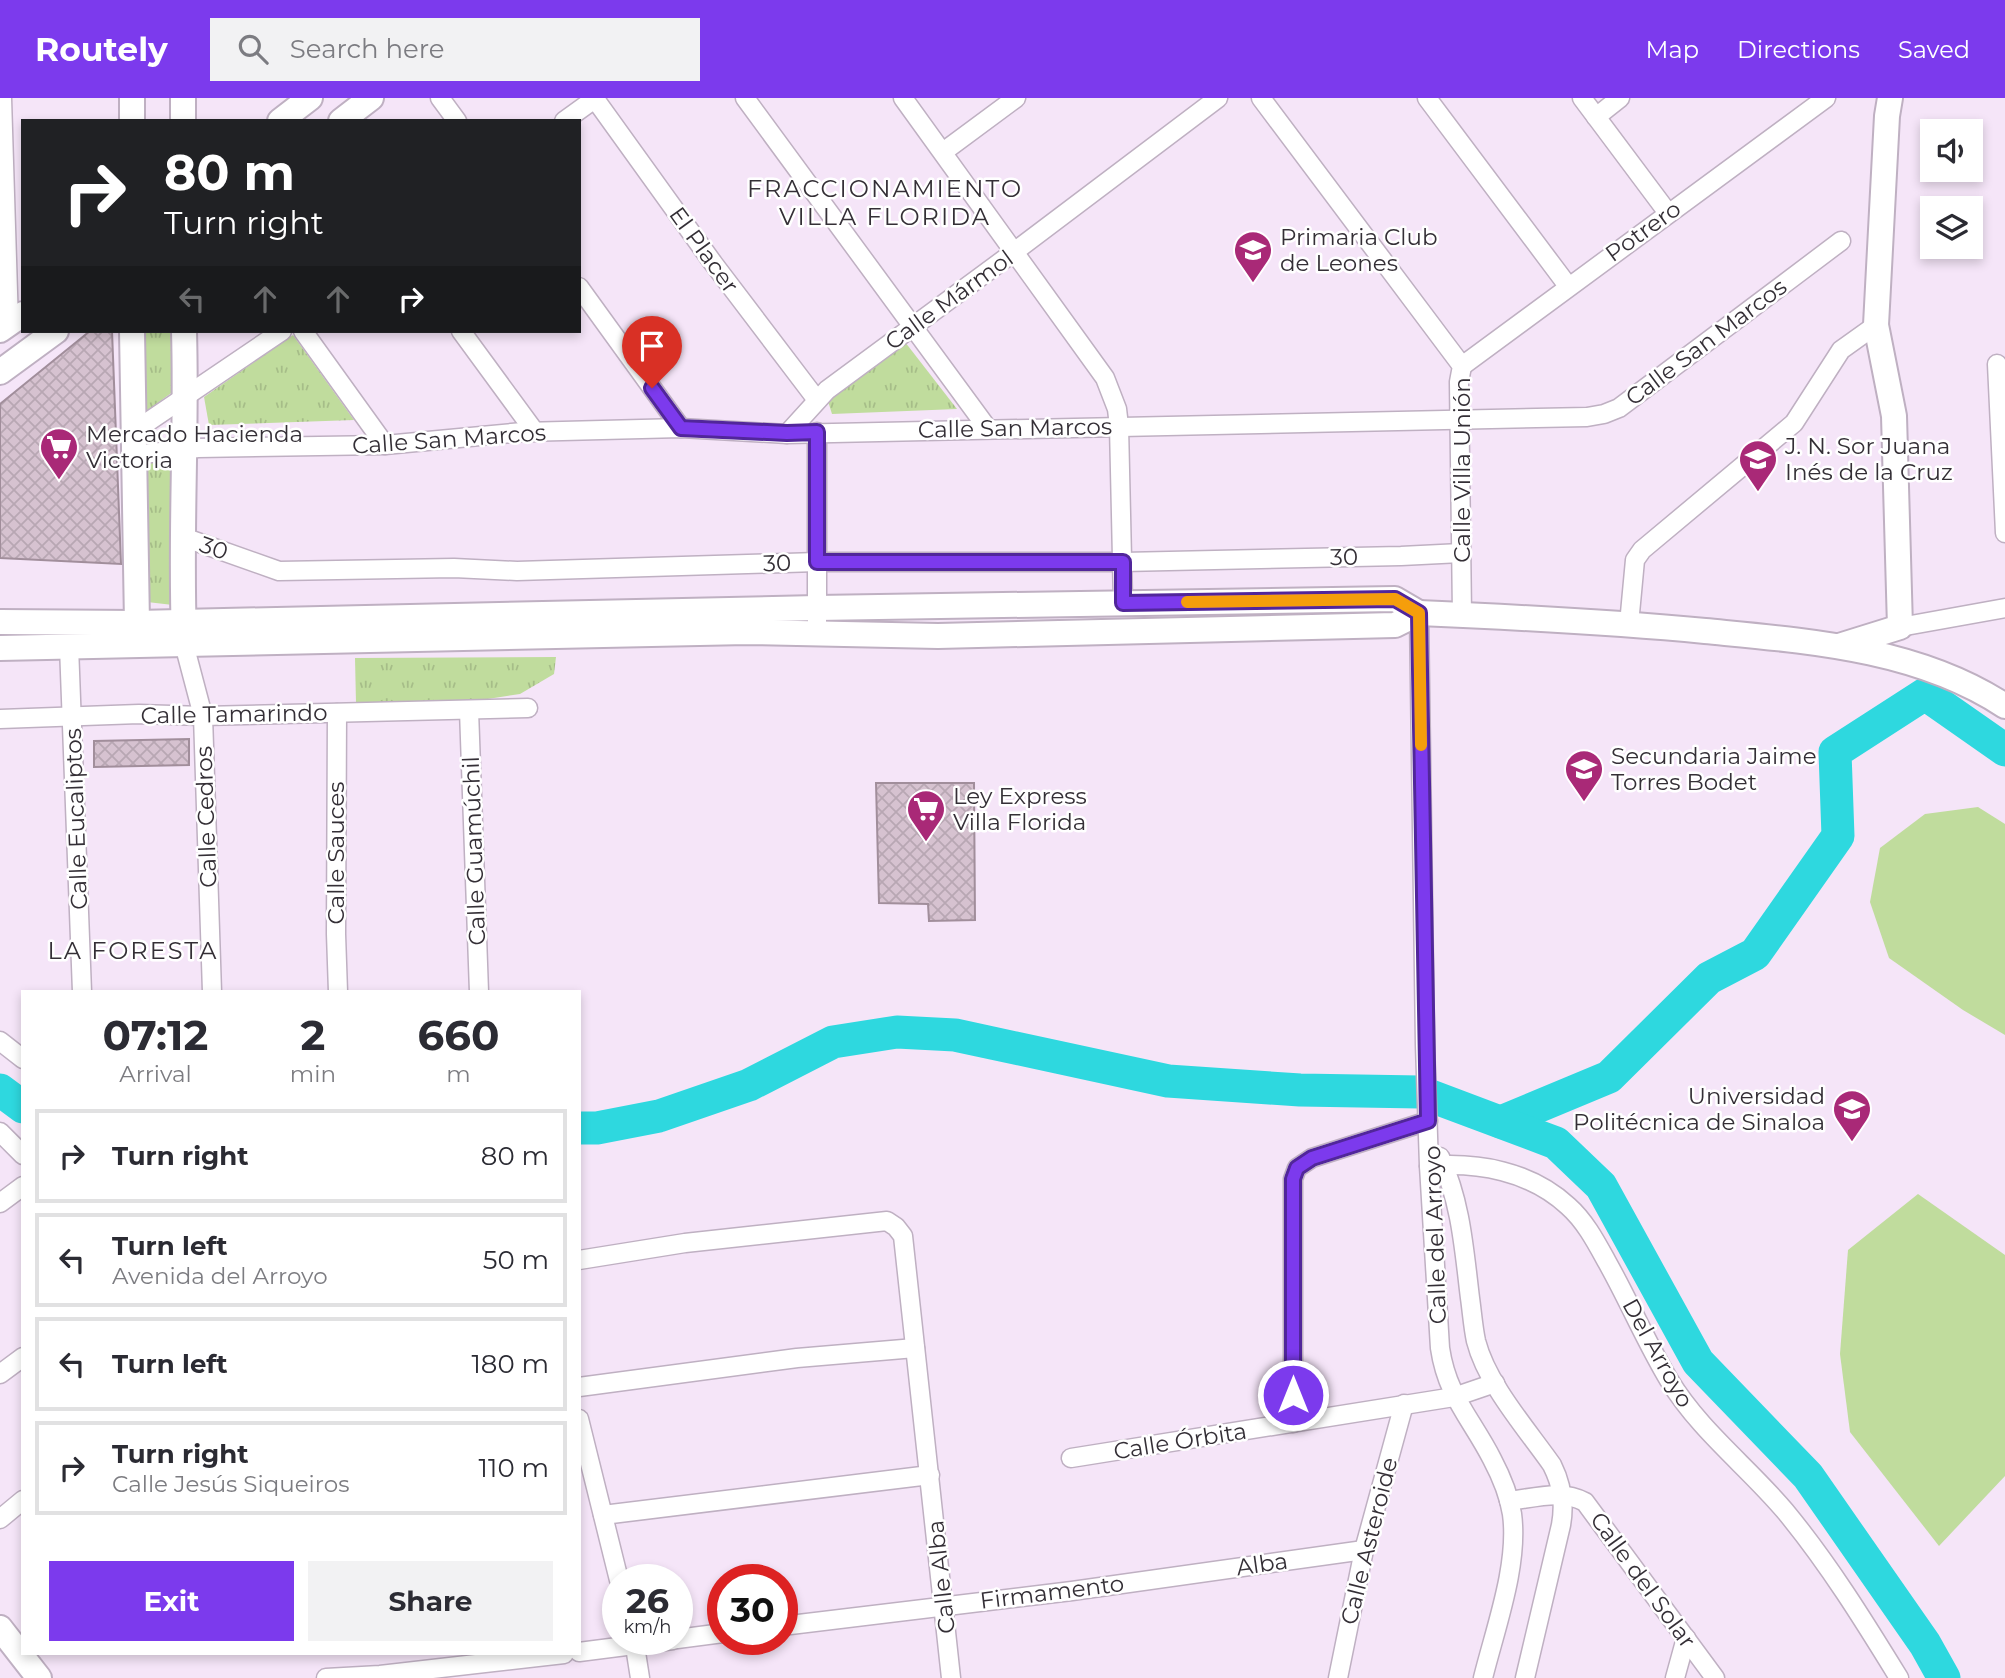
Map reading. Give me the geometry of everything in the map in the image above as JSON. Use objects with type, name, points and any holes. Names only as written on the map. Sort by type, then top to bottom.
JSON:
[{"type":"street","points":[[132,98],[132,119]]},
{"type":"street","points":[[183,98],[183,119]]},
{"type":"street","points":[[283,119],[310,98]]},
{"type":"street","points":[[344,119],[371,98]]},
{"type":"street","points":[[440,98],[456,119]]},
{"type":"street","points":[[567,119],[595,98]]},
{"type":"street","name":"El Placer","points":[[595,98],[713,263],[817,400]]},
{"type":"street","points":[[745,98],[988,429]]},
{"type":"street","points":[[903,98],[1105,378],[1117,408],[1119,426],[1123,603]]},
{"type":"street","points":[[943,152],[1016,98]]},
{"type":"street","name":"Calle Mármol","points":[[787,433],[827,390],[1014,253],[1218,98]]},
{"type":"street","name":"Calle Villa Unión","points":[[1261,98],[1462,366],[1459,382],[1462,615]]},
{"type":"street","points":[[1427,98],[1568,286]]},
{"type":"street","points":[[1581,98],[1668,213]]},
{"type":"street","points":[[1596,117],[1620,98]]},
{"type":"street","name":"Potrero","points":[[1462,366],[1826,98]]},
{"type":"street","points":[[1890,98],[1876,324],[1894,416],[1900,626]]},
{"type":"street","points":[[1,101],[3,221],[11,323]]},
{"type":"street","name":"Calle San Marcos","points":[[133,444],[183,449],[385,445],[535,432],[681,428],[787,433],[1587,417],[1619,408],[1841,241]]},
{"type":"street","points":[[581,290],[681,428]]},
{"type":"street","points":[[1629,624],[1635,560],[1642,550],[1794,423],[1840,350],[1876,324]]},
{"type":"street","points":[[0,372],[53,333]]},
{"type":"street","points":[[132,333],[133,444],[141,634]]},
{"type":"street","points":[[184,333],[184,633]]},
{"type":"street","points":[[133,444],[186,395],[279,333]]},
{"type":"street","points":[[304,333],[385,445]]},
{"type":"street","points":[[462,333],[535,432]]},
{"type":"street","points":[[1997,364],[2005,533]]},
{"type":"street","points":[[817,432],[817,635]]},
{"type":"street","name":"30","points":[[183,537],[279,571],[454,568],[517,571],[817,562],[1123,562],[1461,553]]},
{"type":"street","points":[[0,622],[141,634],[817,608],[1395,599],[1419,613],[1629,624],[1837,646],[1900,659],[1938,672],[2005,706]]},
{"type":"street","points":[[1837,646],[1900,626],[2005,608]]},
{"type":"street","points":[[184,633],[747,632],[951,635],[1395,625],[1419,613]]},
{"type":"street","name":"Calle del Arroyo","points":[[1419,613],[1426,1076],[1428,1123],[1436,1165],[1440,1348],[1443,1369],[1454,1397],[1492,1457],[1509,1501],[1513,1535],[1507,1579],[1483,1678]]},
{"type":"street","name":"Calle Cedros","points":[[184,633],[203,716],[212,990]]},
{"type":"street","points":[[0,648],[69,646],[141,634]]},
{"type":"street","name":"Calle Eucaliptos","points":[[69,646],[82,990]]},
{"type":"street","name":"Calle Tamarindo","points":[[0,719],[139,714],[203,716],[528,708]]},
{"type":"street","name":"Calle Guamúchil","points":[[469,710],[479,990]]},
{"type":"street","name":"Calle Sauces","points":[[337,713],[338,990]]},
{"type":"street","points":[[0,1041],[21,1057]]},
{"type":"street","points":[[1293,1423],[1293,1179],[1297,1168],[1312,1158],[1428,1123]]},
{"type":"street","points":[[0,1132],[21,1153]]},
{"type":"street","name":"Calle del Arroyo","points":[[1436,1165],[1460,1215],[1476,1339],[1483,1360],[1495,1383],[1552,1465],[1563,1494],[1561,1525],[1525,1678]]},
{"type":"street","name":"Del Arroyo","points":[[1436,1165],[1475,1165],[1508,1173],[1548,1191],[1569,1206],[1591,1233],[1668,1379],[1698,1422],[1797,1527],[1861,1616],[1899,1678]]},
{"type":"street","points":[[0,1203],[21,1187]]},
{"type":"street","name":"Calle Alba","points":[[581,1259],[685,1243],[887,1221],[896,1227],[903,1236],[951,1678]]},
{"type":"street","points":[[581,1387],[797,1358],[915,1348]]},
{"type":"street","points":[[0,1374],[21,1358]]},
{"type":"street","points":[[1454,1397],[1495,1383]]},
{"type":"street","name":"Calle Órbita","points":[[1071,1458],[1454,1397]]},
{"type":"street","name":"Calle Asteroide","points":[[1338,1678],[1363,1550],[1404,1404]]},
{"type":"street","points":[[581,1427],[615,1564]]},
{"type":"street","points":[[603,1515],[930,1475]]},
{"type":"street","points":[[1509,1501],[1563,1494]]},
{"type":"street","name":"Calle del Solar","points":[[1563,1494],[1576,1497],[1592,1509],[1715,1678]]},
{"type":"street","points":[[0,1519],[21,1502]]},
{"type":"street","name":"Alba","points":[[1160,1578],[1363,1550]]},
{"type":"street","name":"Firmamento","points":[[798,1624],[1160,1578]]},
{"type":"street","points":[[0,1628],[21,1650]]},
{"type":"street","points":[[1675,1678],[1686,1638]]},
{"type":"street","points":[[581,1652],[602,1648]]},
{"type":"street","points":[[326,1678],[380,1676],[452,1660],[509,1670],[561,1655]]},
{"type":"street","points":[[636,1655],[640,1678]]},
{"type":"street","points":[[27,1656],[39,1678]]},
{"type":"green space","points":[[145,333],[173,333],[174,391],[144,413]]},
{"type":"green space","points":[[293,335],[354,420],[209,425],[204,397]]},
{"type":"green space","points":[[905,342],[957,409],[832,414],[827,398]]},
{"type":"green space","points":[[175,458],[173,605],[147,602],[147,464]]},
{"type":"green space","points":[[556,657],[554,674],[520,694],[475,701],[356,703],[355,658]]},
{"type":"green space","points":[[1978,807],[2005,824],[2005,1035],[1963,1010],[1889,958],[1870,902],[1880,848],[1925,814]]},
{"type":"green space","points":[[1918,1194],[2005,1255],[2005,1476],[1939,1546],[1850,1432],[1840,1354],[1848,1250]]},
{"type":"building","name":"Mercado Hacienda Victoria","points":[[88,333],[112,333],[121,564],[0,558],[0,404]]},
{"type":"building","points":[[189,739],[189,765],[94,767],[94,741]]},
{"type":"building","name":"Ley Express Villa Florida","points":[[876,783],[974,783],[975,920],[929,921],[928,904],[879,903]]},
{"type":"waterway","points":[[1501,1122],[1609,1077],[1709,978],[1755,954],[1838,836],[1835,752],[1925,694],[2005,750]]},
{"type":"waterway","points":[[581,1128],[597,1128],[659,1116],[749,1085],[833,1042],[897,1032],[955,1035],[1168,1081],[1300,1090],[1420,1092],[1556,1143],[1601,1186],[1698,1362],[1808,1476],[1925,1644],[1944,1678]]},
{"type":"waterway","points":[[0,1090],[21,1106]]},
{"type":"slow traffic","points":[[1187,602],[1395,599],[1419,613],[1421,745]]},
{"type":"place","name":"Primaria Club de Leones","points":[[1253,284]]},
{"type":"place","name":"Mercado Hacienda Victoria","points":[[59,481]]},
{"type":"place","name":"J. N. Sor Juana Inés de la Cruz","points":[[1758,493]]},
{"type":"place","name":"Secundaria Jaime Torres Bodet","points":[[1584,803]]},
{"type":"place","name":"Ley Express Villa Florida","points":[[926,843]]},
{"type":"place","name":"Universidad Politécnica de Sinaloa","points":[[1852,1143]]},
{"type":"district","name":"FRACCIONAMIENTO VILLA FLORIDA","points":[[885,202]]},
{"type":"district","name":"LA FORESTA","points":[[133,950]]},
{"type":"route","points":[[652,388],[681,428],[817,432],[817,562],[1123,562],[1123,603],[1395,599],[1419,613],[1428,1121],[1312,1158],[1297,1168],[1293,1179],[1293,1395]]}]
